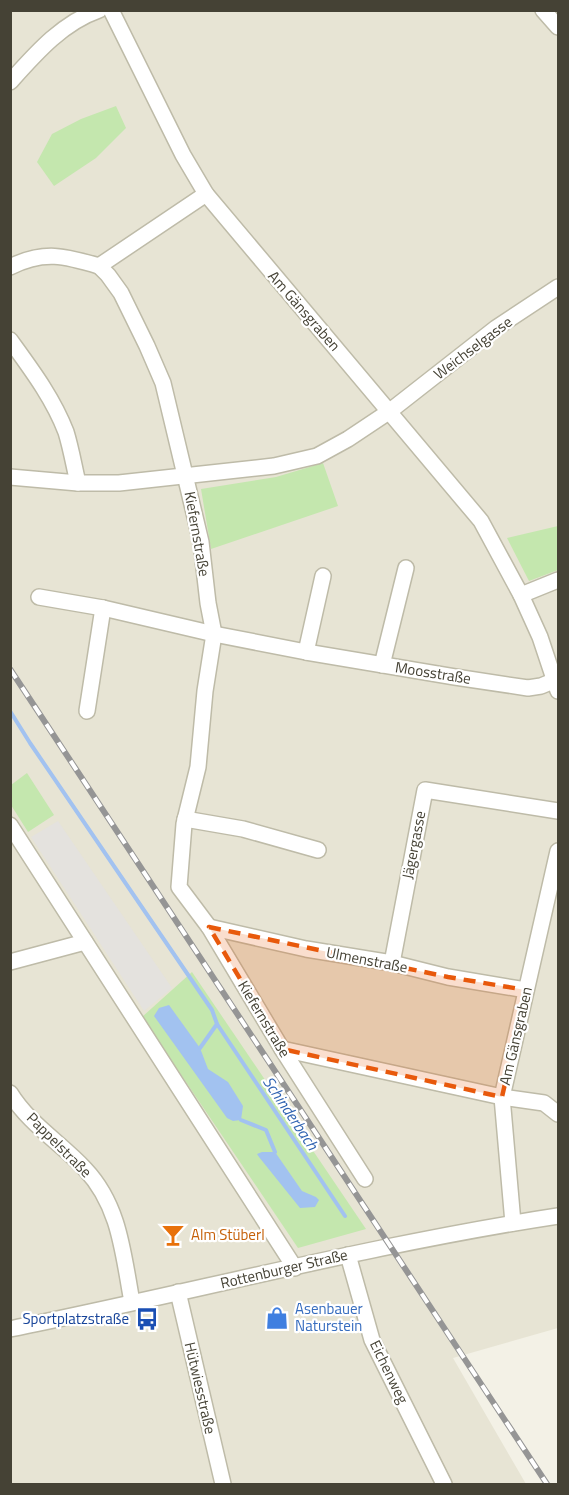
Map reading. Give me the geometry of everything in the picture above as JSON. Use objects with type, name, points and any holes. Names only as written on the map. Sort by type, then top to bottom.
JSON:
[{"type":"street","points":[[10,82],[43,45],[71,24],[99,10]]},
{"type":"street","name":"Am Gänsgraben","points":[[111,10],[183,155],[206,194],[480,520],[521,595],[558,683]]},
{"type":"street","points":[[543,10],[558,27]]},
{"type":"street","points":[[10,267],[27,258],[42,256],[79,260],[99,266],[206,194]]},
{"type":"street","name":"Kiefernstraße","points":[[99,266],[121,293],[159,374],[201,542],[214,634],[205,691],[198,767],[185,819],[178,887],[209,927],[364,1179]]},
{"type":"street","name":"Weichselgasse","points":[[10,477],[78,483],[119,483],[274,466],[317,456],[390,411],[496,328],[558,287]]},
{"type":"street","points":[[10,340],[45,388],[57,413],[66,434],[78,483]]},
{"type":"street","points":[[382,665],[406,568]]},
{"type":"street","points":[[306,652],[323,576]]},
{"type":"street","points":[[521,595],[558,580]]},
{"type":"street","name":"Moosstraße","points":[[39,597],[103,608],[214,634],[382,665],[528,688],[558,683]]},
{"type":"street","points":[[87,711],[103,608]]},
{"type":"street","name":"Jägergasse","points":[[392,963],[425,790],[558,811]]},
{"type":"street","points":[[185,819],[243,829],[318,850]]},
{"type":"street","points":[[10,825],[295,1268]]},
{"type":"street","name":"Am Gänsgraben","points":[[513,1223],[502,1097],[558,851]]},
{"type":"street","name":"Ulmenstraße","points":[[209,927],[306,949],[392,963],[448,977],[526,990]]},
{"type":"street","points":[[10,962],[85,942]]},
{"type":"street","points":[[282,1049],[502,1097],[544,1102],[558,1114]]},
{"type":"street","name":"Pappelstraße","points":[[10,1093],[43,1132],[84,1168],[101,1188],[116,1217],[132,1302]]},
{"type":"street","name":"Rottenburger Straße","points":[[12,1325],[132,1302],[348,1255],[558,1216]]},
{"type":"street","name":"Eichenweg","points":[[348,1255],[372,1340],[444,1485]]},
{"type":"street","name":"Hütwiesstraße","points":[[178,1292],[222,1485]]},
{"type":"highlighted area","points":[[209,927],[448,977],[526,990],[502,1097],[282,1049]]},
{"type":"shaded area","points":[[10,11],[558,11],[558,1328],[453,1358],[526,1484],[11,1484]]},
{"type":"shaded area","points":[[58,821],[172,988],[144,1011],[31,837]]},
{"type":"green space","points":[[116,106],[126,128],[96,158],[54,186],[37,162],[52,134],[81,119]]},
{"type":"green space","points":[[323,463],[338,506],[211,549],[201,489],[276,477]]},
{"type":"green space","points":[[558,526],[558,570],[529,581],[507,538]]},
{"type":"green space","points":[[27,773],[54,815],[28,832],[11,805],[11,785]]},
{"type":"green space","points":[[192,972],[366,1229],[298,1248],[142,1017]]},
{"type":"water","points":[[169,1005],[200,1048],[208,1069],[228,1082],[243,1106],[241,1120],[233,1121],[227,1118],[154,1016],[159,1008]]},
{"type":"water","points":[[275,1152],[302,1191],[319,1200],[315,1207],[300,1208],[257,1154]]},
{"type":"waterway","points":[[10,711],[212,1010],[217,1024],[200,1048]]},
{"type":"waterway","name":"Schinderbach","points":[[217,1024],[345,1216]]},
{"type":"waterway","points":[[241,1120],[266,1130],[275,1152]]},
{"type":"railway","points":[[10,669],[547,1484]]},
{"type":"place","name":"Alm Stüberl","points":[[173,1235]]},
{"type":"place","name":"Asenbauer Naturstein","points":[[277,1318]]},
{"type":"place","name":"Sportplatzstraße","points":[[147,1319]]}]
